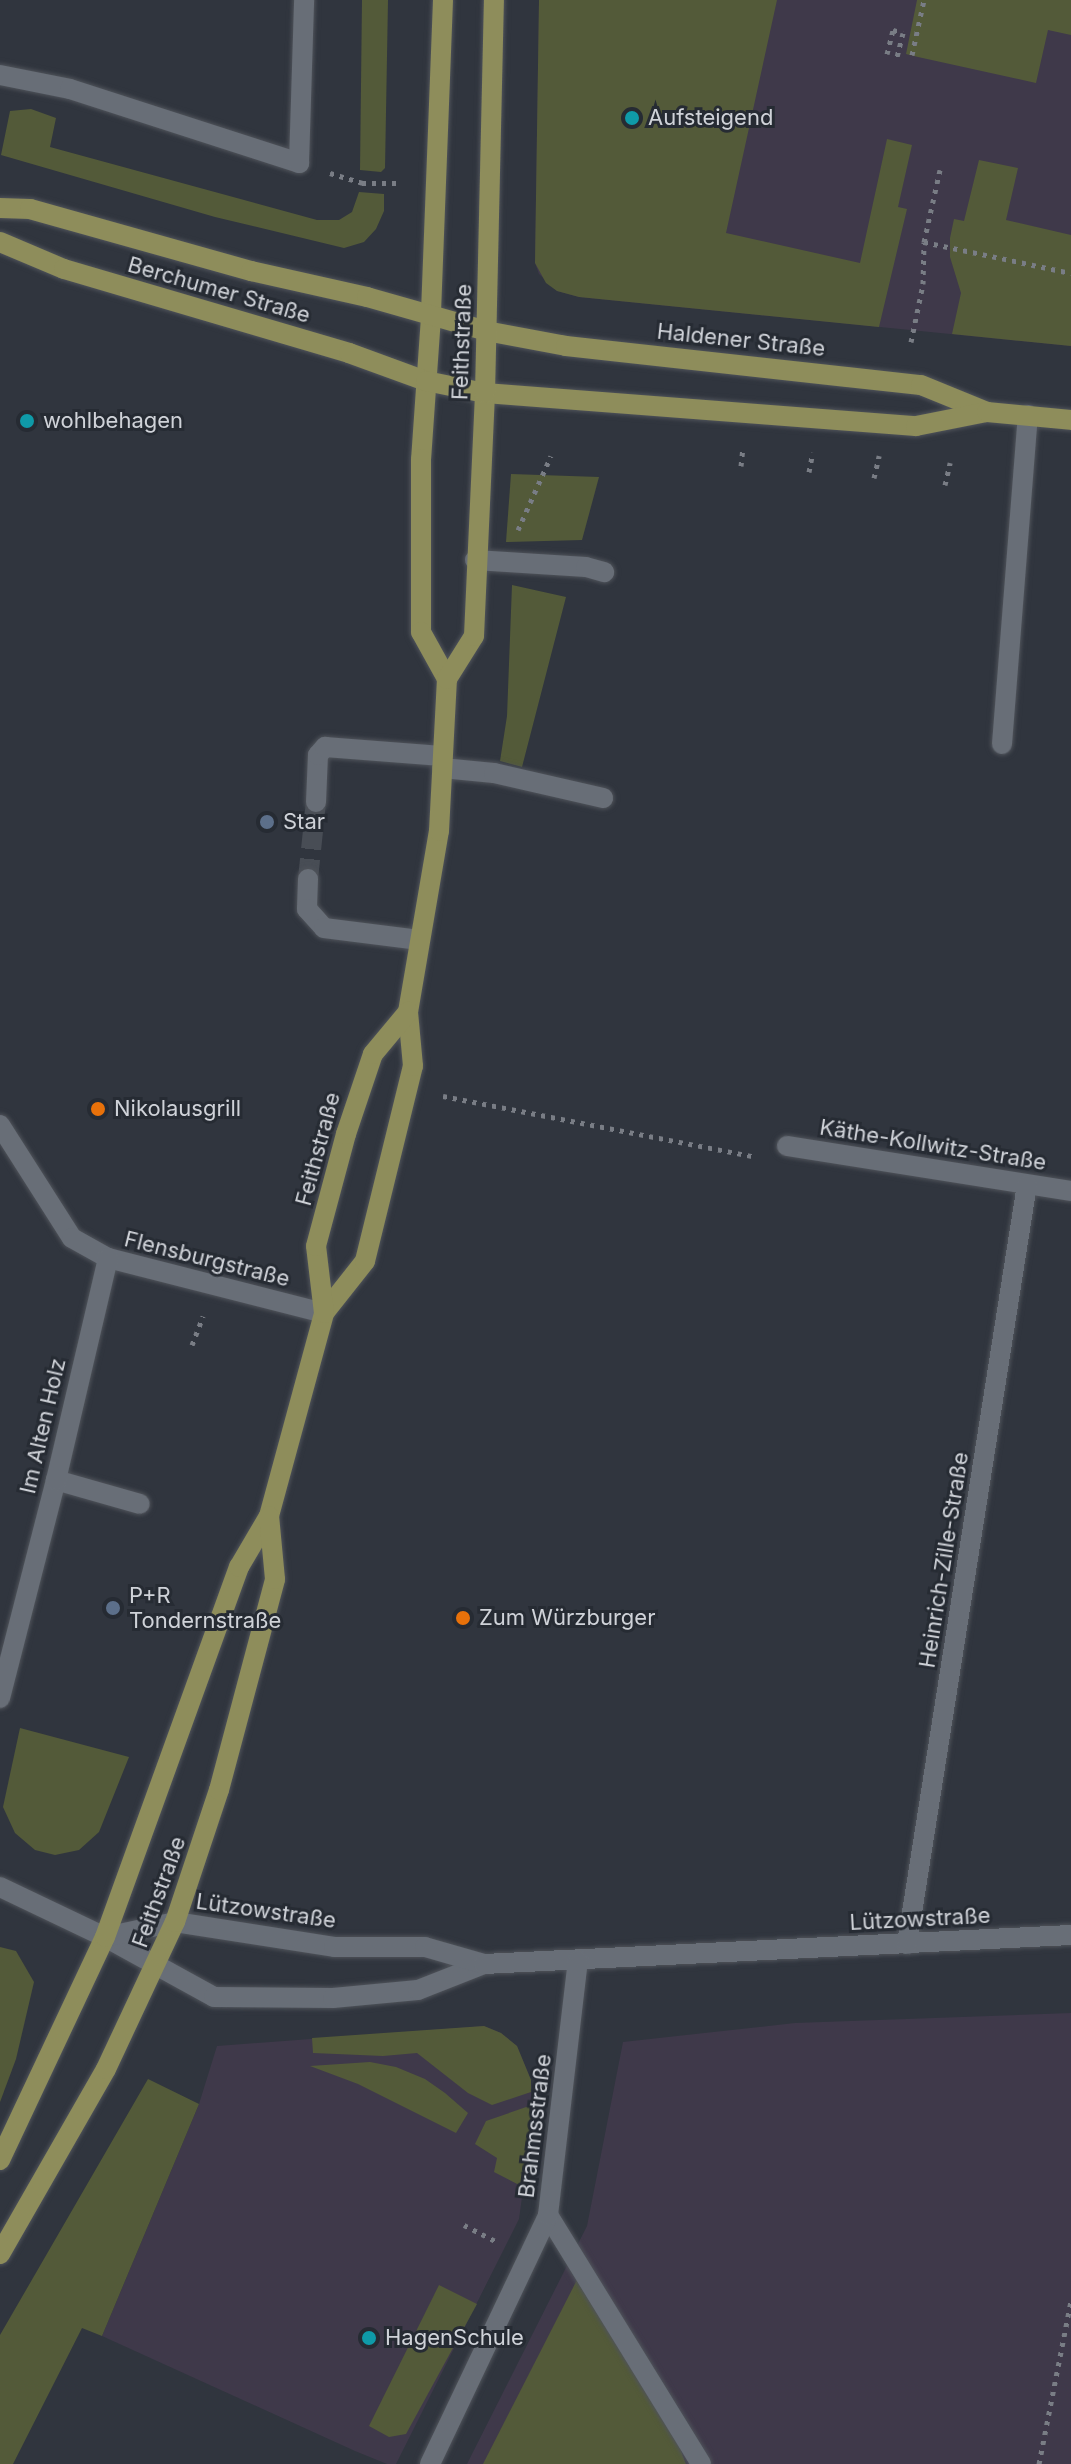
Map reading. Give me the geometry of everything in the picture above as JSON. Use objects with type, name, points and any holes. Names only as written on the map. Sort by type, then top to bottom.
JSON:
[{"type":"main road","name":"Feithstraße","points":[[443,0],[431,317],[421,459],[421,632],[447,679]]},
{"type":"main road","name":"Feithstraße","points":[[324,1313],[365,1261],[413,1066],[408,1012],[439,831],[447,679],[474,636],[475,560],[485,393],[494,0]]},
{"type":"main road","name":"Berchumer Straße","points":[[0,208],[30,209],[486,331]]},
{"type":"main road","name":"Berchumer Straße","points":[[0,242],[64,269],[349,353],[426,381],[485,393]]},
{"type":"main road","name":"Haldener Straße","points":[[486,331],[566,346],[921,385],[987,412]]},
{"type":"main road","name":"Haldener Straße","points":[[485,393],[916,426],[987,412],[1071,420]]},
{"type":"main road","name":"Feithstraße","points":[[0,2160],[105,1937],[239,1567],[269,1516],[324,1313],[316,1246],[346,1134],[373,1054],[408,1012]]},
{"type":"main road","name":"Feithstraße","points":[[0,2254],[106,2069],[175,1922],[219,1790],[275,1579],[269,1516]]},
{"type":"street","points":[[0,75],[70,89],[299,163],[304,0]]},
{"type":"street","points":[[1002,744],[1028,415]]},
{"type":"street","points":[[475,560],[586,567],[604,572]]},
{"type":"street","points":[[316,802],[318,755],[325,747],[442,762],[603,798]]},
{"type":"street","points":[[308,879],[307,909],[324,928],[419,940]]},
{"type":"street","name":"Flensburgstraße","points":[[0,1125],[72,1238],[108,1258],[324,1313]]},
{"type":"street","name":"Käthe-Kollwitz-Straße","points":[[787,1146],[1071,1191]]},
{"type":"street","name":"Heinrich-Zille-Straße","points":[[907,1944],[1027,1185]]},
{"type":"street","name":"Im Alten Holz","points":[[0,1698],[2,1676],[56,1480],[108,1258]]},
{"type":"street","points":[[56,1480],[140,1504]]},
{"type":"street","points":[[0,1887],[105,1937]]},
{"type":"street","name":"Lützowstraße","points":[[105,1937],[175,1922],[334,1947],[425,1947],[484,1964],[1071,1935]]},
{"type":"street","name":"Lützowstraße","points":[[105,1937],[156,1968],[214,1997],[333,1998],[418,1990],[484,1964]]},
{"type":"street","name":"Brahmsstraße","points":[[430,2464],[548,2215],[578,1961]]},
{"type":"street","points":[[548,2215],[701,2464]]},
{"type":"path","points":[[912,55],[924,0]]},
{"type":"path","points":[[887,54],[893,30],[903,33],[897,57]]},
{"type":"path","points":[[911,342],[923,284],[924,242],[940,170]]},
{"type":"path","points":[[362,183],[396,183]]},
{"type":"path","points":[[924,242],[1071,273]]},
{"type":"path","points":[[741,466],[743,441]]},
{"type":"path","points":[[809,472],[814,447]]},
{"type":"path","points":[[874,478],[879,451]]},
{"type":"path","points":[[510,562],[519,526],[551,456]]},
{"type":"path","points":[[945,485],[950,463]]},
{"type":"path","points":[[443,1096],[782,1162],[787,1146]]},
{"type":"path","points":[[192,1345],[204,1311]]},
{"type":"path","points":[[1039,2464],[1071,2301]]},
{"type":"shaded area","points":[[539,0],[1071,0],[1071,346],[579,297],[557,291],[539,274],[535,263]]},
{"type":"shaded area","points":[[1071,2013],[1071,2464],[467,2464],[587,2226],[623,2042],[795,2023]]},
{"type":"shaded area","name":"HagenSchule","points":[[484,2026],[501,2033],[517,2046],[531,2080],[532,2125],[519,2219],[396,2464],[387,2464],[355,2451],[102,2336],[199,2104],[217,2046]]},
{"type":"green space","points":[[362,0],[388,0],[385,168],[381,172],[360,170]]},
{"type":"green space","points":[[539,0],[777,0],[726,233],[860,263],[887,139],[912,145],[898,207],[907,209],[879,327],[579,297],[557,291],[546,283],[535,263]]},
{"type":"green space","points":[[917,0],[1071,0],[1071,35],[1048,30],[1036,83],[918,57],[906,54]]},
{"type":"green space","points":[[31,109],[56,118],[50,147],[317,220],[339,220],[352,212],[359,192],[384,194],[384,211],[376,229],[364,242],[344,248],[215,217],[1,155],[10,111]]},
{"type":"green space","points":[[979,160],[1018,168],[1006,220],[1071,235],[1071,346],[952,334],[961,293],[950,257],[950,238],[954,219],[964,221]]},
{"type":"green space","points":[[511,474],[599,477],[582,540],[506,542]]},
{"type":"green space","points":[[512,585],[566,597],[522,767],[500,761],[507,716]]},
{"type":"green space","points":[[20,1728],[129,1757],[99,1832],[79,1850],[55,1855],[35,1850],[15,1833],[3,1807]]},
{"type":"green space","points":[[0,1947],[16,1951],[34,1982],[16,2059],[0,2102]]},
{"type":"green space","points":[[484,2026],[501,2033],[517,2046],[531,2080],[531,2092],[492,2105],[468,2093],[417,2053],[383,2056],[313,2053],[312,2038]]},
{"type":"green space","points":[[370,2062],[396,2067],[425,2079],[445,2093],[468,2113],[456,2133],[358,2084],[310,2066]]},
{"type":"green space","points":[[148,2079],[199,2104],[102,2336],[82,2328],[13,2464],[0,2464],[0,2335]]},
{"type":"green space","points":[[532,2105],[523,2187],[494,2172],[497,2158],[475,2144],[486,2121]]},
{"type":"green space","points":[[580,2274],[668,2417],[686,2464],[483,2464]]},
{"type":"green space","points":[[439,2285],[477,2304],[406,2434],[389,2437],[369,2426]]},
{"type":"tunnel","points":[[308,879],[316,802]]},
{"type":"place","name":"Aufsteigend","points":[[632,118]]},
{"type":"place","name":"wohlbehagen","points":[[27,421]]},
{"type":"place","name":"Star","points":[[267,822]]},
{"type":"place","name":"Nikolausgrill","points":[[98,1109]]},
{"type":"place","name":"P+R Tondernstraße","points":[[113,1608]]},
{"type":"place","name":"Zum Würzburger","points":[[463,1618]]},
{"type":"place","name":"HagenSchule","points":[[369,2338]]}]
